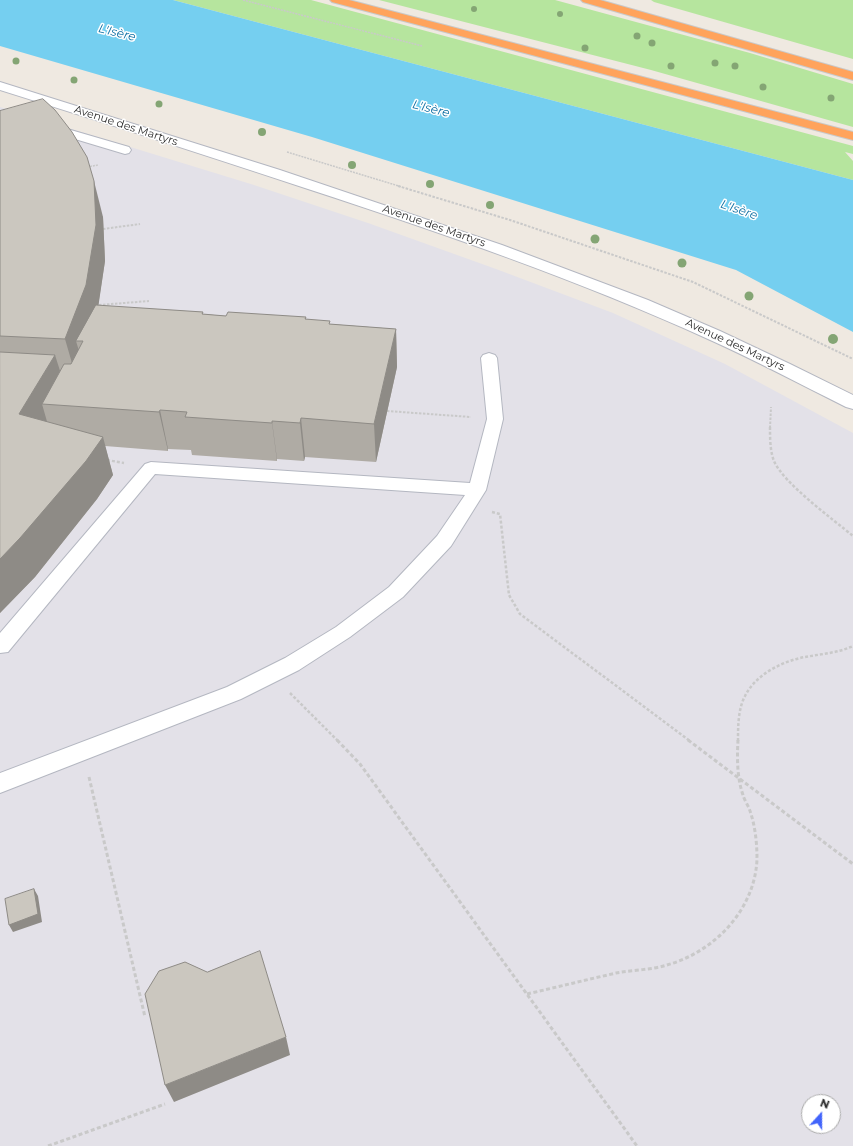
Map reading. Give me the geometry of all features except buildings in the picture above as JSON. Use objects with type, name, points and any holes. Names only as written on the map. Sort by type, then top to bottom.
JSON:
[{"type":"highway","points":[[336,0],[853,136]]},
{"type":"highway","points":[[587,0],[853,76]]},
{"type":"main road","name":"Avenue des Martyrs","points":[[0,86],[364,202],[508,252],[620,294],[727,340],[853,403]]},
{"type":"lane","points":[[0,119],[57,130],[125,150]]},
{"type":"lane","points":[[0,782],[83,752],[234,693],[292,664],[343,632],[396,592],[444,541],[471,498],[495,420],[489,358]]},
{"type":"lane","points":[[1,646],[151,468],[471,498]]},
{"type":"path","points":[[103,229],[140,224]]},
{"type":"path","points":[[99,305],[149,301]]},
{"type":"path","points":[[771,407],[771,445],[774,463],[786,479],[853,536]]},
{"type":"path","points":[[388,411],[495,420]]},
{"type":"path","points":[[105,460],[151,468]]},
{"type":"path","points":[[471,498],[500,514],[509,595],[520,614],[853,864]]},
{"type":"path","points":[[527,994],[634,969],[670,965],[695,953],[718,939],[735,922],[746,903],[754,881],[756,863],[756,839],[749,808],[742,792],[738,758],[738,730],[741,710],[746,696],[756,683],[774,667],[787,661],[840,651],[853,646]]},
{"type":"path","points":[[271,675],[360,764],[637,1146]]},
{"type":"path","points":[[83,752],[145,1017]]},
{"type":"path","points":[[48,1146],[165,1104]]},
{"type":"shaded area","points":[[0,107],[254,185],[368,223],[613,313],[725,364],[853,433],[853,1146],[0,1146]]},
{"type":"green space","points":[[173,0],[311,0],[853,146],[853,154],[845,152],[853,161],[853,180]]},
{"type":"green space","points":[[379,0],[555,0],[750,53],[853,84],[853,127],[651,70]]},
{"type":"green space","points":[[651,0],[853,0],[853,59],[654,2]]},
{"type":"water","name":"L'Isère","points":[[0,0],[173,0],[853,180],[853,332],[736,270],[312,137],[0,46]]}]
